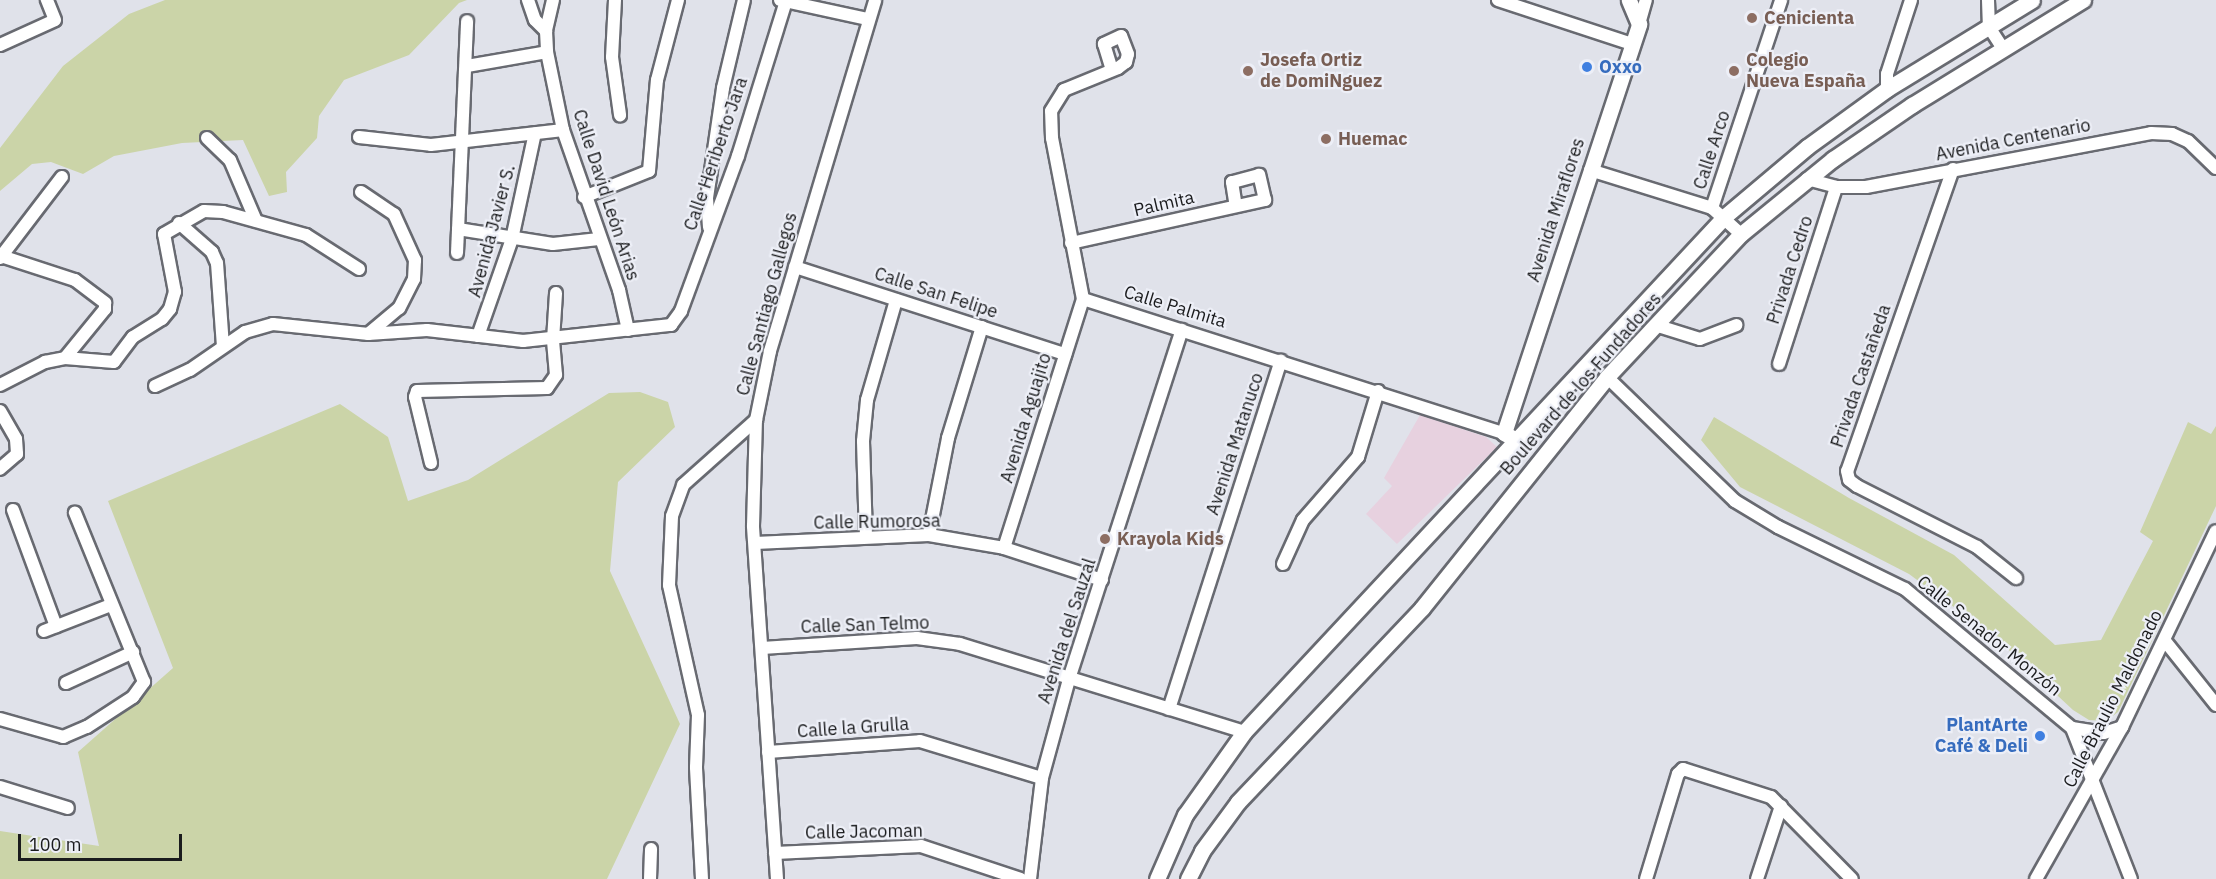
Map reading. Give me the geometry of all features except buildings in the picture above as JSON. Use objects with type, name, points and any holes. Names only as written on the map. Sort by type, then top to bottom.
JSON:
[{"type":"main road","points":[[1629,0],[1639,24]]},
{"type":"main road","name":"Boulevard de los Fundadores","points":[[1157,879],[1185,814],[1244,732],[1510,437],[1604,344],[1718,213],[1887,89],[2032,0]]},
{"type":"main road","name":"Boulevard de los Fundadores","points":[[1188,879],[1227,814],[1422,608],[1607,377],[1741,234],[1807,179],[1912,105],[2083,0]]},
{"type":"main road","name":"Avenida Miraflores","points":[[1510,437],[1590,170],[1639,24]]},
{"type":"main road","points":[[1604,344],[1601,356],[1607,377]]},
{"type":"street","points":[[0,45],[55,20],[47,0]]},
{"type":"street","points":[[528,0],[535,20],[546,31]]},
{"type":"street","name":"Calle David León Arias","points":[[553,0],[546,31],[547,52],[563,130],[584,197],[619,290],[628,330]]},
{"type":"street","points":[[615,0],[612,57],[620,115]]},
{"type":"street","points":[[584,197],[646,174],[651,167],[657,80],[678,0]]},
{"type":"street","points":[[710,227],[707,198],[723,88],[744,0]]},
{"type":"street","points":[[783,0],[868,19]]},
{"type":"street","name":"Calle Heriberto Jara","points":[[628,330],[671,325],[678,318],[738,156],[783,0]]},
{"type":"street","name":"Calle Santiago Gallegos","points":[[777,879],[755,543],[756,420],[759,391],[875,0]]},
{"type":"street","name":"Avenida Miraflores","points":[[1639,24],[1646,0]]},
{"type":"street","name":"Calle Arco","points":[[1718,213],[1781,0]]},
{"type":"street","points":[[1887,89],[1887,74],[1911,0]]},
{"type":"street","points":[[1988,0],[1989,27],[2004,50]]},
{"type":"street","points":[[1506,1],[1632,44]]},
{"type":"street","points":[[457,253],[467,66],[467,21]]},
{"type":"street","points":[[467,66],[547,52]]},
{"type":"street","points":[[1083,300],[1052,138],[1051,111],[1064,90],[1115,69]]},
{"type":"street","points":[[359,137],[432,145],[563,130]]},
{"type":"street","name":"Avenida Javier S.","points":[[478,336],[512,239],[535,133]]},
{"type":"street","name":"Avenida Centenario","points":[[1807,179],[1836,187],[1866,187],[2151,133],[2172,134],[2188,141],[2216,168]]},
{"type":"street","points":[[207,138],[230,160],[256,221]]},
{"type":"street","name":"Privada Castañeda","points":[[1953,169],[1847,471],[1849,480],[1857,486],[1977,547],[2016,578]]},
{"type":"street","points":[[1590,170],[1718,213],[1741,234]]},
{"type":"street","name":"Palmita","points":[[1071,243],[1265,200],[1260,175],[1232,182],[1236,206]]},
{"type":"street","points":[[62,177],[1,257],[75,280],[105,303],[105,309],[65,358]]},
{"type":"street","name":"Privada Cedro","points":[[1779,364],[1836,187]]},
{"type":"street","points":[[361,192],[394,214],[415,260],[414,279],[399,308],[368,334]]},
{"type":"street","points":[[0,385],[45,362],[65,358],[114,362],[133,337],[162,319],[170,309],[175,292],[164,234],[179,223],[204,212],[223,212],[306,235],[359,268]]},
{"type":"street","points":[[179,223],[212,252],[217,263],[223,346]]},
{"type":"street","points":[[458,229],[553,244],[599,239]]},
{"type":"street","name":"Calle San Felipe","points":[[795,267],[1065,354]]},
{"type":"street","points":[[431,463],[415,397],[417,391],[547,388],[556,375],[553,340],[556,293]]},
{"type":"street","points":[[866,537],[863,441],[867,400],[896,300]]},
{"type":"street","name":"Calle Palmita","points":[[1083,300],[1378,392],[1510,437]]},
{"type":"street","name":"Avenida Aguajito","points":[[1004,548],[1083,300]]},
{"type":"street","points":[[156,386],[190,370],[245,332],[273,324],[368,334],[427,330],[478,336],[553,340],[628,330]]},
{"type":"street","points":[[1655,325],[1700,339],[1736,325]]},
{"type":"street","points":[[929,535],[948,438],[982,327]]},
{"type":"street","name":"Avenida del Sauzal","points":[[1030,879],[1042,778],[1069,679],[1182,330]]},
{"type":"street","name":"Avenida Matanuco","points":[[1168,710],[1281,361]]},
{"type":"street","name":"Calle Senador Monzón","points":[[1607,377],[1735,501],[1778,528],[1905,589],[2072,728]]},
{"type":"street","points":[[1283,564],[1303,520],[1358,457],[1378,392]]},
{"type":"street","points":[[0,411],[16,439],[17,454],[10,464],[0,469]]},
{"type":"street","points":[[702,879],[696,767],[698,716],[669,585],[672,516],[679,492],[756,420]]},
{"type":"street","points":[[13,510],[56,626]]},
{"type":"street","points":[[0,720],[63,736],[87,727],[141,690],[143,673],[111,605],[75,513]]},
{"type":"street","name":"Calle Braulio Maldonado","points":[[2036,879],[2122,728],[2216,531]]},
{"type":"street","name":"Calle Rumorosa","points":[[755,543],[929,535],[1004,548],[1102,580]]},
{"type":"street","points":[[44,631],[111,605]]},
{"type":"street","name":"Calle San Telmo","points":[[762,648],[917,638],[960,644],[1244,732]]},
{"type":"street","points":[[2165,641],[2216,705]]},
{"type":"street","points":[[66,683],[133,652]]},
{"type":"street","points":[[2122,728],[2104,733],[2072,728],[2131,879]]},
{"type":"street","name":"Calle la Grulla","points":[[768,752],[920,741],[1042,778]]},
{"type":"street","points":[[1646,879],[1678,774],[1683,769],[1758,790],[1781,806],[1852,879]]},
{"type":"street","points":[[0,787],[68,808]]},
{"type":"street","points":[[1757,879],[1781,806]]},
{"type":"street","name":"Calle Jacoman","points":[[775,854],[921,846],[1021,879]]},
{"type":"street","points":[[650,879],[651,849]]},
{"type":"shaded area","points":[[1420,415],[1486,437],[1497,447],[1397,544],[1366,514],[1392,486],[1384,478]]},
{"type":"green space","points":[[165,0],[467,0],[459,3],[409,55],[344,80],[319,116],[317,138],[286,172],[287,192],[269,196],[243,140],[182,143],[114,156],[83,174],[51,162],[32,164],[0,191],[0,148],[63,66],[129,14]]},
{"type":"green space","points":[[640,392],[668,402],[675,427],[618,482],[610,571],[680,724],[607,879],[0,879],[0,831],[99,846],[78,752],[173,668],[108,501],[340,404],[388,437],[408,501],[468,480],[609,393]]},
{"type":"green space","points":[[1714,417],[1849,498],[1954,555],[2055,645],[2101,640],[2153,541],[2140,532],[2188,422],[2211,434],[2216,426],[2216,506],[2118,712],[2106,721],[2089,720],[2073,710],[1996,638],[1909,574],[1740,487],[1701,440]]},
{"type":"place","name":"Cenicienta","points":[[1752,18]]},
{"type":"place","name":"Oxxo","points":[[1587,67]]},
{"type":"place","name":"Josefa Ortiz de DomiNguez","points":[[1248,71]]},
{"type":"place","name":"Colegio Nueva España","points":[[1734,71]]},
{"type":"place","name":"Huemac","points":[[1326,139]]},
{"type":"place","name":"Krayola Kids","points":[[1105,539]]},
{"type":"place","name":"PlantArte Café & Deli","points":[[2040,736]]}]
